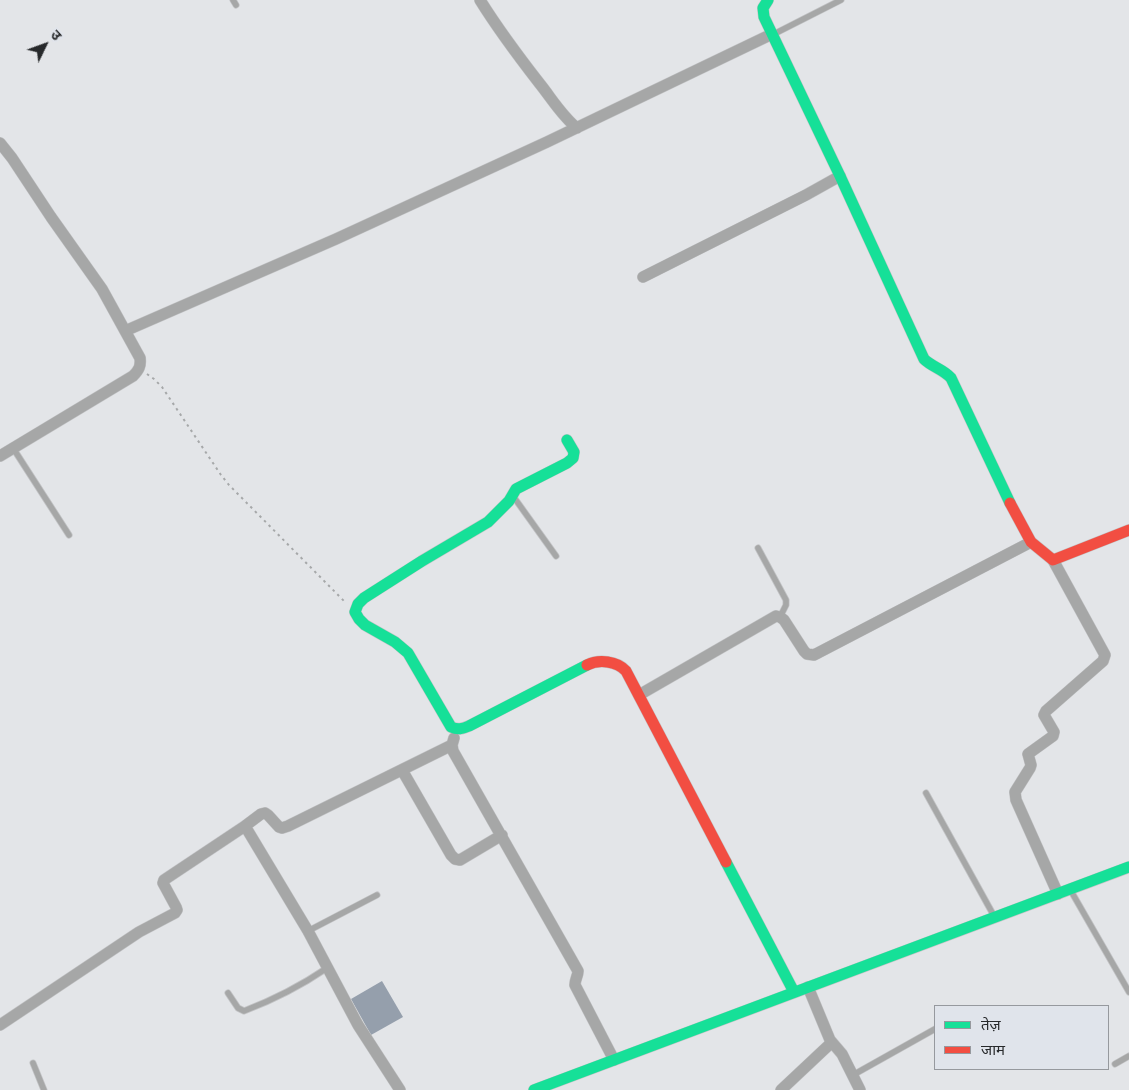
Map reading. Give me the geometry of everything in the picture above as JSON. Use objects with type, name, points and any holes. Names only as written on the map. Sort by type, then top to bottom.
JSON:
[{"type":"street","points":[[480,0],[494,24],[567,119],[577,128]]},
{"type":"street","points":[[768,0],[762,8],[762,12],[924,359],[927,363],[947,372],[951,378],[1016,516],[1031,542],[1053,560],[1104,656],[1102,661],[1046,711],[1044,715],[1054,732],[1053,736],[1028,754],[1031,764],[1030,768],[1015,792],[1016,800],[1058,894]]},
{"type":"street","points":[[125,331],[336,239],[577,128],[772,34]]},
{"type":"street","points":[[0,143],[102,289],[140,358],[141,366],[133,376],[0,456]]},
{"type":"street","points":[[643,277],[840,176]]},
{"type":"street","points":[[567,440],[574,452],[573,458],[567,463],[520,486],[488,522],[364,598],[354,612],[363,625],[398,644],[408,653],[451,727],[455,729],[461,729],[590,663],[601,661],[615,663],[625,670],[794,992]]},
{"type":"street","points":[[1053,560],[1129,530]]},
{"type":"street","points":[[639,695],[776,616],[784,620],[807,654],[814,654],[1031,542]]},
{"type":"street","points":[[461,729],[454,739],[453,751],[578,971],[575,985],[614,1060]]},
{"type":"street","points":[[0,1025],[139,932],[175,913],[176,907],[164,887],[164,880],[260,814],[265,813],[268,815],[279,827],[288,826],[452,745]]},
{"type":"street","points":[[402,770],[455,859],[460,860],[502,835]]},
{"type":"street","points":[[245,826],[308,931],[358,1025],[400,1090]]},
{"type":"street","points":[[534,1090],[1129,867]]},
{"type":"street","points":[[808,987],[830,1040],[842,1054],[860,1090]]},
{"type":"street","points":[[781,1090],[828,1047],[830,1040]]},
{"type":"lane","points":[[772,34],[841,0]]},
{"type":"lane","points":[[13,448],[69,535]]},
{"type":"lane","points":[[512,494],[556,556]]},
{"type":"lane","points":[[758,548],[786,600],[780,617]]},
{"type":"lane","points":[[926,793],[995,917]]},
{"type":"lane","points":[[1070,889],[1129,992]]},
{"type":"lane","points":[[308,931],[377,895]]},
{"type":"lane","points":[[228,993],[238,1008],[244,1011],[305,982],[327,968]]},
{"type":"lane","points":[[853,1075],[934,1030]]},
{"type":"lane","points":[[1115,1064],[1129,1056]]},
{"type":"lane","points":[[33,1063],[44,1090]]},
{"type":"path","points":[[137,372],[148,374],[154,378],[229,485],[354,612]]},
{"type":"building","points":[[382,981],[403,1017],[371,1035],[351,999]]},
{"type":"traffic: fast","points":[[768,0],[763,8],[764,17],[924,359],[951,378],[1010,503]]},
{"type":"traffic: fast","points":[[567,440],[574,452],[573,458],[567,463],[516,489],[509,501],[488,522],[364,598],[358,604],[355,612],[365,625],[395,642],[408,653],[451,727],[456,729],[469,726],[587,665]]},
{"type":"traffic: fast","points":[[726,862],[794,992]]},
{"type":"traffic: fast","points":[[534,1090],[1129,867]]},
{"type":"traffic: jam","points":[[1010,503],[1031,542],[1053,560],[1129,530]]},
{"type":"traffic: jam","points":[[587,665],[597,662],[608,662],[618,665],[626,671],[726,862]]}]
